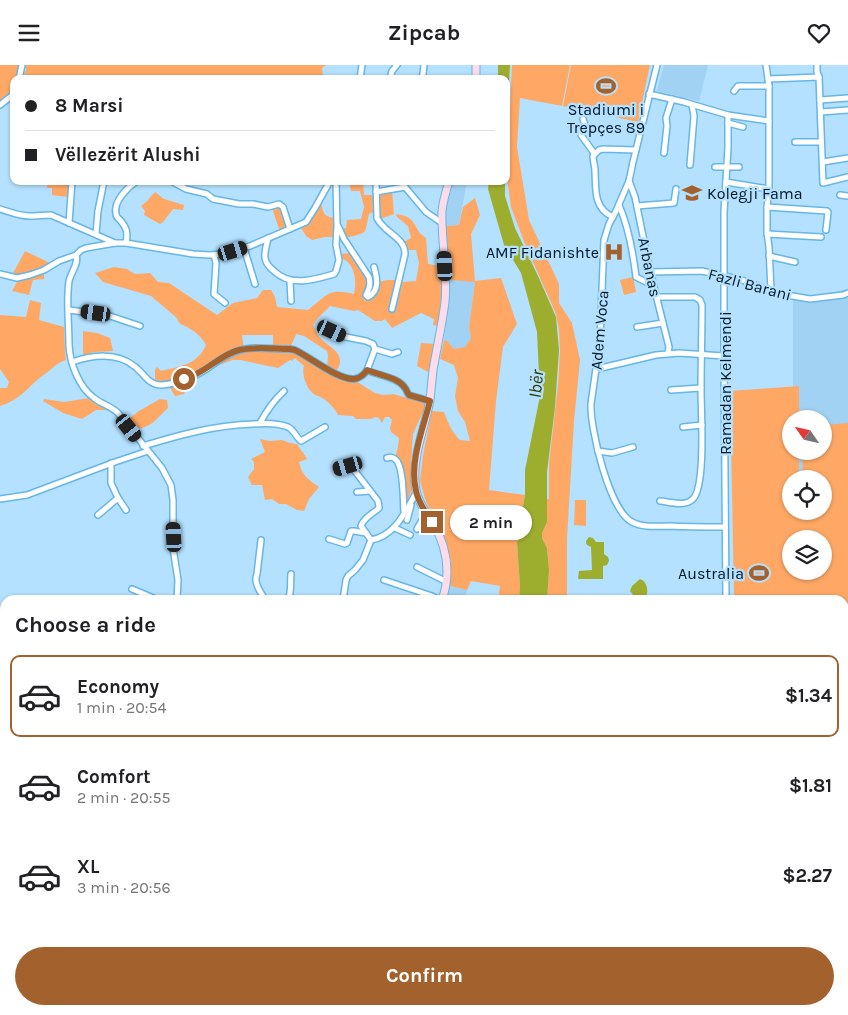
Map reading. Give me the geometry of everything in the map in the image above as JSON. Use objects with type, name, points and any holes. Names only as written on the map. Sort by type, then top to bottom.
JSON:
[{"type":"main road","points":[[443,595],[447,582],[447,568],[442,541],[414,496],[414,468],[416,453],[430,401],[433,370],[445,301],[446,282],[442,223],[444,200],[448,185]]},
{"type":"street","name":"Adem Voca","points":[[656,65],[629,181],[606,231],[604,240],[600,340],[590,413],[604,474],[616,503],[626,517],[632,522],[646,526],[725,527]]},
{"type":"street","points":[[766,65],[769,86],[769,189],[766,207],[771,291]]},
{"type":"street","points":[[819,65],[817,73],[819,76],[821,112],[823,183],[848,177]]},
{"type":"street","points":[[768,79],[819,76]]},
{"type":"street","points":[[734,91],[738,86],[769,86]]},
{"type":"street","points":[[649,94],[728,115],[769,121]]},
{"type":"street","points":[[820,100],[848,98]]},
{"type":"street","points":[[664,153],[666,118],[672,99]]},
{"type":"street","points":[[690,165],[694,116],[692,105]]},
{"type":"street","points":[[821,112],[848,110]]},
{"type":"street","name":"Ramadan Kelmendi","points":[[726,595],[724,211],[728,115]]},
{"type":"street","points":[[582,119],[585,125],[581,135],[594,153]]},
{"type":"street","points":[[728,123],[743,127]]},
{"type":"street","points":[[795,142],[821,142]]},
{"type":"street","points":[[613,217],[604,212],[597,199],[595,193],[595,168],[592,158],[594,153],[599,150],[609,148],[636,150]]},
{"type":"street","points":[[823,163],[848,158]]},
{"type":"street","points":[[715,167],[739,167]]},
{"type":"street","name":"Arbanas","points":[[629,181],[635,197],[669,347],[668,353]]},
{"type":"street","points":[[726,182],[769,189]]},
{"type":"street","points":[[69,223],[72,185]]},
{"type":"street","points":[[96,234],[103,185]]},
{"type":"street","points":[[126,243],[128,233],[115,212],[118,201],[131,185]]},
{"type":"street","points":[[178,185],[186,189],[207,194],[213,199],[268,207],[277,204],[281,205],[290,229]]},
{"type":"street","points":[[0,274],[18,278],[30,275],[76,255],[86,248],[115,243],[126,243],[193,254],[222,254],[268,239],[306,222],[328,185]]},
{"type":"street","points":[[268,239],[264,255],[266,263],[278,276],[290,281],[309,280],[330,275],[336,271],[339,260],[336,245],[336,185]]},
{"type":"street","points":[[376,185],[377,218],[400,241],[405,250],[392,309]]},
{"type":"street","points":[[376,192],[401,185]]},
{"type":"street","points":[[406,185],[426,212],[442,223]]},
{"type":"street","points":[[637,206],[674,203],[676,189]]},
{"type":"street","points":[[840,195],[848,196]]},
{"type":"street","points":[[619,205],[632,247],[636,277],[654,286]]},
{"type":"street","points":[[766,207],[827,211],[826,229]]},
{"type":"street","points":[[0,209],[14,214],[30,216],[51,215],[115,243]]},
{"type":"street","points":[[337,226],[369,277],[371,283],[366,295],[368,297],[371,297],[377,286],[374,267]]},
{"type":"street","points":[[767,233],[821,237]]},
{"type":"street","points":[[244,247],[255,284]]},
{"type":"street","points":[[76,255],[78,258],[71,273],[68,288],[69,345],[72,362],[86,391],[92,397],[114,410],[162,468],[171,485],[173,500],[173,548],[178,580],[177,595]]},
{"type":"street","points":[[214,255],[216,263],[214,294],[225,303]]},
{"type":"street","points":[[769,256],[795,262]]},
{"type":"street","name":"Fazli Barani","points":[[651,272],[702,271],[725,275],[771,291],[810,299],[848,293]]},
{"type":"street","points":[[290,281],[291,301]]},
{"type":"street","points":[[657,297],[691,296],[700,300],[702,305],[702,455],[698,488],[695,498],[689,503],[681,504],[660,501]]},
{"type":"street","points":[[69,310],[107,315],[140,325]]},
{"type":"street","points":[[637,327],[663,323]]},
{"type":"street","points":[[332,331],[346,337],[370,343],[375,349],[392,354],[398,352]]},
{"type":"street","points":[[72,362],[84,357],[114,357],[129,362],[151,382],[161,385],[193,377],[222,358],[239,350],[259,347],[295,350],[329,370],[351,379],[361,377],[367,370],[375,349]]},
{"type":"street","points":[[597,369],[668,353],[724,356]]},
{"type":"street","points":[[367,370],[377,375],[394,379],[412,397],[430,401]]},
{"type":"street","points":[[671,390],[701,388]]},
{"type":"street","points":[[260,423],[274,399],[284,391]]},
{"type":"street","points":[[143,446],[213,427],[260,423],[274,424],[288,427],[301,441],[325,427]]},
{"type":"street","points":[[683,427],[702,425]]},
{"type":"street","points":[[599,454],[612,453],[633,447]]},
{"type":"street","points":[[0,499],[27,495],[148,451]]},
{"type":"street","points":[[387,458],[392,457],[396,459],[401,469],[404,512]]},
{"type":"street","points":[[111,463],[110,483],[126,510]]},
{"type":"street","points":[[338,469],[351,466],[378,501],[379,508],[362,524],[371,540]]},
{"type":"street","points":[[357,491],[370,491]]},
{"type":"street","points":[[371,540],[381,537],[395,528],[414,496]]},
{"type":"street","points":[[407,520],[414,496]]},
{"type":"street","points":[[98,515],[118,498]]},
{"type":"street","points":[[417,529],[426,513]]},
{"type":"street","points":[[395,528],[410,535]]},
{"type":"street","points":[[329,539],[344,544],[347,543],[351,531],[366,533]]},
{"type":"street","points":[[261,540],[255,578],[262,595]]},
{"type":"street","points":[[344,595],[346,580],[363,560],[371,540]]},
{"type":"street","points":[[418,567],[447,582]]},
{"type":"street","points":[[289,595],[291,573]]},
{"type":"street","points":[[384,580],[429,595]]},
{"type":"street","points":[[132,589],[146,595]]},
{"type":"shaded area","points":[[0,65],[19,65],[17,75],[10,75],[10,92],[0,101]]},
{"type":"shaded area","points":[[26,65],[326,65],[322,68],[323,75],[24,75]]},
{"type":"shaded area","points":[[498,65],[510,65],[509,75],[498,75]]},
{"type":"shaded area","points":[[512,65],[570,65],[562,106],[520,98],[517,147],[529,220],[559,284],[559,303],[572,323],[580,360],[574,421],[567,538],[567,595],[547,595],[549,570],[547,548],[542,538],[542,532],[547,522],[547,499],[549,499],[549,464],[558,385],[559,330],[556,314],[511,207],[508,185],[510,185]]},
{"type":"shaded area","name":"Stadiumi i Trepçes 89","points":[[571,65],[650,65],[638,122],[563,106]]},
{"type":"shaded area","points":[[664,65],[708,65],[699,101],[657,91]]},
{"type":"shaded area","points":[[47,185],[69,185],[68,197],[52,195],[52,188],[47,188]]},
{"type":"shaded area","points":[[350,185],[363,185],[364,195],[374,195],[373,212],[369,214],[366,230],[362,234],[345,238],[341,229],[346,228],[347,220],[361,219],[364,207],[360,191],[351,191]]},
{"type":"shaded area","points":[[451,185],[466,185],[459,225],[446,226],[446,199]]},
{"type":"shaded area","points":[[488,185],[505,185],[505,196],[515,228],[556,317],[559,350],[555,407],[547,472],[547,522],[542,533],[542,538],[547,548],[549,570],[547,595],[519,595],[517,542],[520,536],[519,529],[525,495],[525,470],[540,396],[537,332],[521,273],[504,245]]},
{"type":"shaded area","points":[[392,191],[394,214],[380,219],[377,193]]},
{"type":"shaded area","points":[[155,192],[164,199],[184,205],[183,210],[173,209],[160,224],[144,215],[145,211],[141,206]]},
{"type":"shaded area","points":[[475,198],[480,215],[471,234],[475,281],[501,278],[517,324],[503,347],[496,401],[489,490],[525,495],[519,529],[520,536],[517,542],[519,595],[499,595],[500,586],[471,581],[467,590],[450,586],[451,562],[442,534],[426,502],[420,481],[432,411],[444,412],[450,427],[457,437],[460,440],[470,441],[465,422],[458,411],[455,396],[458,378],[454,365],[440,359],[444,340],[454,349],[465,347],[471,338],[469,327],[475,282],[451,280],[446,226],[459,225],[463,207]]},
{"type":"shaded area","points":[[321,204],[325,214],[336,218],[334,237],[312,240],[306,236],[301,228],[315,214]]},
{"type":"shaded area","points":[[279,207],[288,226],[280,232],[272,208]]},
{"type":"shaded area","points":[[396,214],[403,215],[412,220],[426,238],[428,264],[441,266],[442,289],[438,326],[433,325],[434,319],[421,313],[392,328],[385,319],[375,321],[358,310],[354,311],[330,306],[313,325],[320,338],[337,352],[339,356],[340,361],[336,371],[327,366],[327,351],[304,336],[296,334],[291,346],[273,347],[273,335],[242,335],[244,348],[223,354],[192,374],[161,382],[155,380],[155,370],[157,367],[161,371],[188,364],[198,357],[206,345],[198,334],[179,323],[177,318],[151,296],[103,282],[95,273],[114,267],[127,269],[135,274],[150,273],[158,282],[169,283],[217,315],[233,303],[257,298],[263,290],[271,290],[277,307],[308,310],[333,292],[354,294],[354,273],[346,260],[341,258],[340,254],[350,253],[368,278],[369,283],[365,301],[375,293],[379,282],[396,280],[392,311],[395,307],[401,282],[416,281],[419,263],[416,250],[406,250],[404,242],[411,238],[408,226]]},
{"type":"shaded area","points":[[25,251],[50,263],[27,273],[12,275]]},
{"type":"shaded area","points":[[44,272],[44,279],[33,280],[29,295],[12,291],[20,280]]},
{"type":"shaded area","points":[[633,277],[636,292],[624,295],[620,280]]},
{"type":"shaded area","points":[[451,280],[475,281],[469,327],[471,338],[465,347],[454,349],[444,340]]},
{"type":"shaded area","points":[[848,289],[848,595],[841,595],[830,580],[832,580],[832,530],[824,530],[824,520],[832,520],[832,470],[793,470],[793,460],[832,460],[832,410],[793,410],[793,301]]},
{"type":"shaded area","points":[[30,300],[41,303],[39,320],[64,327],[66,360],[57,364],[39,378],[16,399],[0,406],[0,388],[7,388],[9,382],[0,369],[0,315],[26,317]]},
{"type":"shaded area","points":[[83,331],[97,333],[110,338],[113,351],[83,355]]},
{"type":"shaded area","points":[[421,343],[435,344],[430,373],[417,366]]},
{"type":"shaded area","points":[[253,350],[296,351],[375,393],[383,395],[393,394],[425,403],[424,410],[413,434],[412,489],[406,504],[404,503],[402,469],[395,458],[399,438],[391,432],[392,420],[389,417],[385,417],[382,423],[376,417],[356,419],[353,416],[338,415],[326,401],[309,390],[304,378],[304,366],[295,358],[278,368],[240,360],[233,360],[219,365],[230,357]]},
{"type":"shaded area","points":[[198,378],[187,386],[184,394],[175,396],[169,386]]},
{"type":"shaded area","points":[[799,386],[799,410],[782,410],[782,460],[799,460],[799,470],[782,470],[782,520],[832,520],[832,470],[803,470],[802,460],[832,460],[832,424],[848,423],[848,595],[734,595],[730,391]]},
{"type":"shaded area","points":[[89,398],[111,410],[96,410],[82,419],[63,413],[43,401],[44,399],[64,402]]},
{"type":"shaded area","points":[[160,399],[167,400],[168,408],[149,425],[133,429],[127,420]]},
{"type":"shaded area","points":[[260,439],[270,441],[282,440],[297,444],[306,457],[307,459],[299,462],[302,471],[319,487],[309,499],[304,511],[297,510],[286,504],[279,504],[272,499],[265,500],[262,485],[252,485],[248,477],[254,469],[254,462],[251,459],[265,452]]},
{"type":"shaded area","points":[[575,500],[586,500],[586,526],[574,525]]},
{"type":"shaded area","points":[[589,537],[593,538],[596,542],[604,542],[604,554],[608,557],[609,561],[607,565],[603,566],[603,579],[578,579],[579,571],[592,570],[591,547],[586,542]]},
{"type":"shaded area","points":[[640,579],[644,581],[647,587],[647,594],[633,595],[630,591],[632,586]]},
{"type":"shaded area","points":[[450,586],[467,590],[466,595],[447,595]]},
{"type":"place","name":"Stadiumi i Trepçes 89","points":[[606,86]]},
{"type":"place","name":"Kolegji Fama","points":[[692,193]]},
{"type":"place","name":"AMF Fidanishte","points":[[614,252]]},
{"type":"place","name":"Australia","points":[[759,573]]},
{"type":"route","points":[[184,379],[193,377],[222,358],[239,350],[259,347],[295,350],[319,365],[351,379],[361,377],[367,370],[377,375],[394,379],[412,397],[430,401],[416,453],[414,468],[416,493],[432,522]]},
{"type":"water label","name":"Ibër","points":[[536,384]]}]
